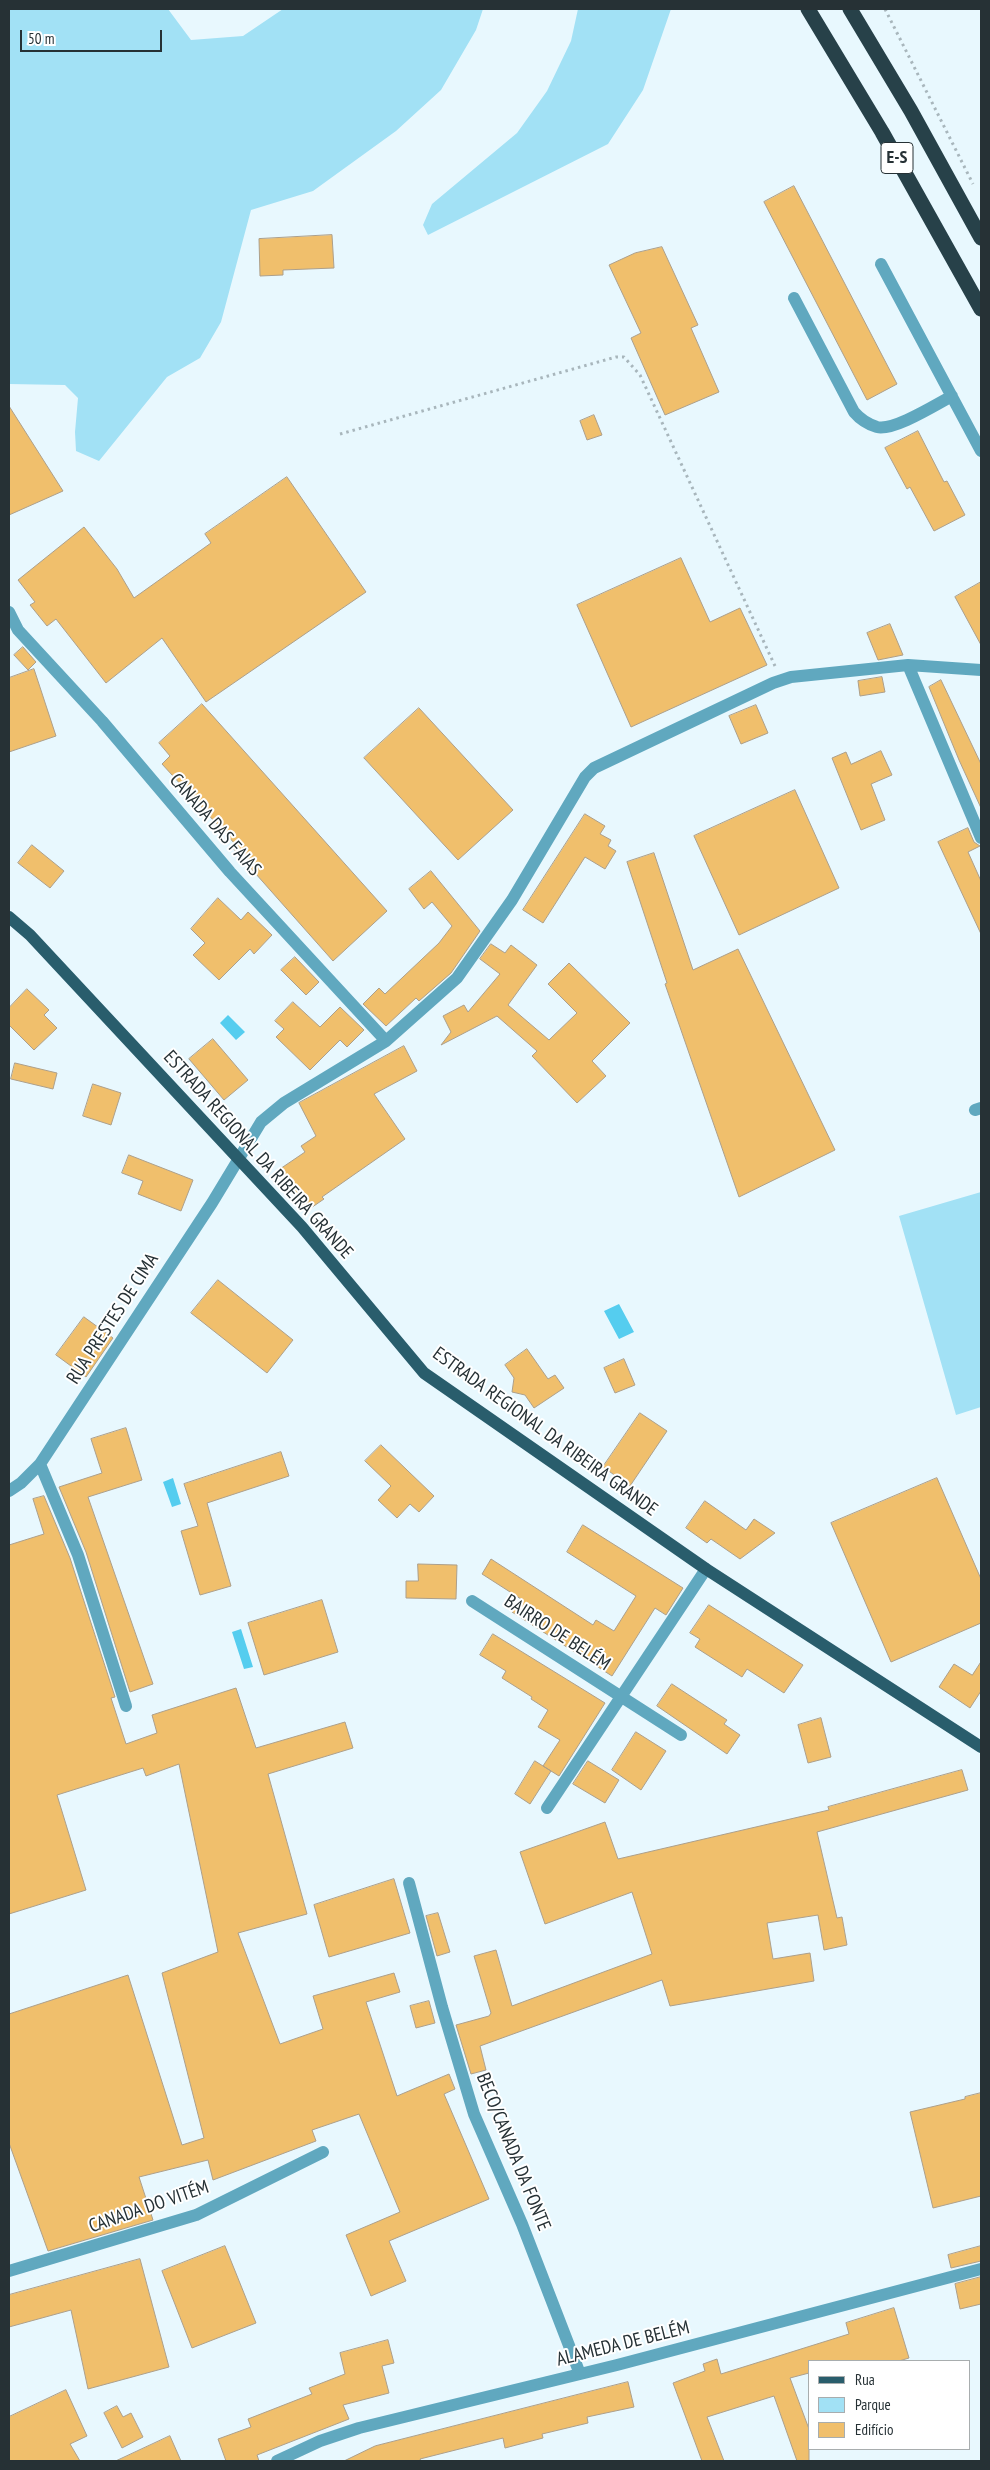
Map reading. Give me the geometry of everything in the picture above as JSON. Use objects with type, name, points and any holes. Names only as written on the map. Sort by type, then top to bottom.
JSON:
[{"type":"highway","name":"E-S","points":[[808,9],[882,132],[981,309]]},
{"type":"highway","name":"E-S","points":[[850,9],[911,111],[981,238]]},
{"type":"main road","name":"ESTRADA REGIONAL DA RIBEIRA GRANDE","points":[[9,917],[30,935],[302,1227],[424,1373],[706,1569],[981,1747]]},
{"type":"street","points":[[881,264],[981,451]]},
{"type":"street","points":[[794,298],[854,412],[862,420],[877,427],[890,427],[952,396]]},
{"type":"street","name":"CANADA DAS FAIAS","points":[[9,612],[14,633],[102,721],[230,872],[386,1041]]},
{"type":"street","points":[[908,665],[981,838]]},
{"type":"street","name":"RUA PRESTES DE CIMA","points":[[9,1491],[21,1483],[40,1464],[239,1159],[261,1122],[284,1103],[386,1041],[457,978],[512,900],[585,777],[594,768],[782,680],[811,674],[908,665],[981,670]]},
{"type":"street","points":[[40,1464],[78,1555],[126,1706]]},
{"type":"street","name":"BAIRRO DE BELÉM","points":[[547,1808],[706,1569]]},
{"type":"street","name":"BAIRRO DE BELÉM","points":[[472,1601],[682,1735]]},
{"type":"street","name":"BECO/CANADA DA FONTE","points":[[408,1882],[442,2007],[474,2114],[522,2224],[580,2374]]},
{"type":"street","name":"CANADA DO VITÉM","points":[[9,2271],[196,2215],[323,2152]]},
{"type":"street","name":"ALAMEDA DE BELÉM","points":[[277,2461],[341,2433],[580,2374],[981,2269]]},
{"type":"path","points":[[885,9],[977,192]]},
{"type":"path","points":[[340,434],[616,357],[624,357],[640,375],[782,680]]},
{"type":"green space","points":[[9,9],[168,9],[191,40],[243,36],[283,9],[483,9],[476,30],[441,90],[396,131],[313,191],[251,210],[221,322],[200,358],[167,377],[99,461],[76,451],[75,432],[78,398],[65,385],[9,384]]},
{"type":"green space","points":[[578,9],[671,9],[643,90],[608,144],[428,235],[423,225],[432,204],[517,133],[547,91],[571,41]]},
{"type":"green space","points":[[981,1192],[981,1407],[956,1415],[899,1216]]},
{"type":"shaded area","points":[[228,1015],[245,1032],[236,1040],[220,1023]]},
{"type":"shaded area","points":[[619,1304],[634,1332],[619,1339],[604,1311]]},
{"type":"shaded area","points":[[173,1478],[181,1504],[172,1507],[163,1482]]},
{"type":"shaded area","points":[[241,1629],[253,1667],[244,1669],[232,1632]]},
{"type":"building","points":[[794,186],[897,384],[867,400],[764,202]]},
{"type":"building","points":[[332,235],[334,268],[283,270],[283,275],[260,276],[259,239]]},
{"type":"building","points":[[662,247],[698,325],[691,328],[719,392],[665,415],[631,338],[641,333],[609,265],[635,253]]},
{"type":"building","points":[[9,406],[63,491],[9,515]]},
{"type":"building","points":[[594,415],[602,435],[587,440],[580,421]]},
{"type":"building","points":[[918,431],[944,482],[947,481],[965,515],[934,531],[910,487],[907,489],[885,448]]},
{"type":"building","points":[[287,477],[366,592],[206,702],[162,638],[106,683],[56,619],[47,626],[30,605],[35,602],[18,580],[84,527],[117,569],[134,598],[211,543],[205,534]]},
{"type":"building","points":[[681,558],[710,622],[740,608],[767,665],[631,727],[577,605]]},
{"type":"building","points":[[981,582],[981,645],[955,597]]},
{"type":"building","points":[[890,624],[903,655],[878,660],[867,633]]},
{"type":"building","points":[[23,647],[36,662],[28,670],[14,655]]},
{"type":"building","points":[[34,669],[56,736],[9,752],[9,678]]},
{"type":"building","points":[[882,677],[885,692],[860,696],[858,681]]},
{"type":"building","points":[[941,680],[981,764],[981,808],[929,687]]},
{"type":"building","points":[[202,704],[387,911],[333,961],[232,847],[235,844],[162,764],[170,756],[159,743]]},
{"type":"building","points":[[756,705],[768,733],[741,744],[729,716]]},
{"type":"building","points":[[419,708],[513,810],[458,860],[364,758]]},
{"type":"building","points":[[881,751],[892,775],[871,784],[885,820],[861,830],[832,758],[846,752],[851,764]]},
{"type":"building","points":[[795,790],[839,888],[739,935],[694,836]]},
{"type":"building","points":[[585,814],[605,826],[600,834],[611,840],[608,846],[616,851],[605,869],[585,857],[543,923],[523,910]]},
{"type":"building","points":[[968,828],[974,842],[980,846],[968,852],[981,881],[981,934],[938,842]]},
{"type":"building","points":[[32,845],[64,871],[50,888],[18,863]]},
{"type":"building","points":[[654,853],[693,970],[738,949],[835,1150],[739,1197],[665,984],[667,983],[627,862]]},
{"type":"building","points":[[431,871],[480,931],[451,973],[419,1001],[416,998],[386,1026],[363,1004],[379,988],[385,994],[439,943],[452,926],[432,902],[424,909],[409,889]]},
{"type":"building","points":[[218,898],[241,920],[248,912],[272,935],[254,954],[250,949],[219,980],[193,955],[205,943],[191,929]]},
{"type":"building","points":[[491,944],[505,953],[511,945],[537,965],[508,1005],[549,1040],[577,1013],[548,984],[569,963],[630,1023],[592,1061],[606,1076],[577,1103],[532,1056],[537,1051],[497,1016],[441,1045],[451,1032],[443,1016],[464,1005],[468,1012],[500,974],[480,959]]},
{"type":"building","points":[[295,957],[319,982],[306,995],[281,970]]},
{"type":"building","points":[[27,989],[49,1010],[44,1015],[57,1028],[34,1050],[9,1025],[9,1008]]},
{"type":"building","points":[[293,1002],[320,1027],[340,1007],[364,1030],[347,1047],[340,1040],[310,1070],[276,1037],[284,1029],[275,1021]]},
{"type":"building","points":[[213,1039],[248,1080],[224,1100],[189,1059]]},
{"type":"building","points":[[404,1046],[417,1071],[374,1094],[405,1139],[322,1197],[324,1199],[305,1212],[277,1171],[305,1152],[301,1146],[316,1136],[299,1103]]},
{"type":"building","points":[[15,1063],[57,1073],[53,1089],[11,1079]]},
{"type":"building","points":[[93,1084],[121,1093],[111,1125],[83,1116]]},
{"type":"building","points":[[129,1155],[193,1180],[181,1211],[138,1194],[143,1181],[122,1173]]},
{"type":"building","points":[[218,1280],[293,1340],[267,1373],[191,1313]]},
{"type":"building","points":[[84,1317],[113,1338],[86,1377],[56,1355]]},
{"type":"building","points":[[527,1349],[548,1379],[555,1375],[564,1388],[534,1408],[525,1395],[512,1392],[514,1378],[505,1365]]},
{"type":"building","points":[[624,1359],[635,1385],[615,1393],[604,1368]]},
{"type":"building","points":[[640,1413],[667,1431],[630,1486],[603,1467]]},
{"type":"building","points":[[126,1428],[142,1480],[88,1497],[153,1684],[130,1692],[86,1552],[59,1487],[102,1473],[91,1439]]},
{"type":"building","points":[[381,1445],[434,1496],[419,1512],[410,1504],[397,1518],[378,1500],[391,1486],[365,1461]]},
{"type":"building","points":[[281,1452],[289,1476],[207,1503],[231,1586],[200,1595],[181,1531],[198,1526],[184,1484]]},
{"type":"building","points":[[937,1478],[981,1579],[981,1623],[891,1662],[831,1523]]},
{"type":"building","points":[[44,1496],[70,1558],[115,1697],[111,1698],[126,1744],[157,1733],[152,1715],[236,1688],[256,1748],[345,1722],[353,1748],[268,1774],[307,1914],[238,1933],[280,2044],[323,2029],[313,1996],[394,1973],[400,1992],[366,2002],[397,2096],[449,2074],[455,2089],[444,2094],[489,2199],[389,2241],[406,2281],[371,2296],[346,2235],[400,2212],[359,2114],[312,2130],[316,2141],[213,2180],[208,2160],[139,2177],[153,2220],[48,2251],[9,2143],[9,2014],[128,1975],[182,2145],[204,2138],[162,1973],[218,1952],[179,1764],[146,1776],[143,1768],[57,1795],[86,1890],[9,1914],[9,1545],[44,1534],[33,1499]]},
{"type":"building","points":[[705,1501],[746,1530],[754,1519],[775,1533],[740,1559],[711,1539],[707,1543],[686,1528]]},
{"type":"building","points":[[583,1525],[683,1588],[666,1615],[655,1608],[612,1676],[512,1612],[521,1599],[482,1574],[491,1559],[593,1625],[596,1620],[614,1631],[636,1596],[567,1552]]},
{"type":"building","points":[[418,1564],[457,1565],[456,1599],[406,1598],[406,1581],[418,1581]]},
{"type":"building","points":[[322,1600],[338,1652],[264,1675],[248,1623]]},
{"type":"building","points":[[709,1605],[803,1665],[784,1693],[747,1669],[742,1677],[695,1647],[700,1639],[690,1633]]},
{"type":"building","points":[[493,1634],[605,1703],[559,1776],[543,1766],[560,1740],[538,1727],[548,1710],[531,1699],[532,1697],[502,1678],[506,1671],[480,1655]]},
{"type":"building","points":[[981,1662],[981,1691],[970,1708],[939,1687],[954,1664],[972,1675]]},
{"type":"building","points":[[672,1684],[727,1720],[724,1724],[740,1735],[727,1754],[657,1706]]},
{"type":"building","points":[[821,1718],[831,1757],[808,1763],[798,1725]]},
{"type":"building","points":[[636,1732],[666,1751],[641,1790],[612,1770]]},
{"type":"building","points":[[535,1761],[551,1771],[530,1804],[515,1794]]},
{"type":"building","points":[[588,1761],[619,1780],[605,1803],[573,1784]]},
{"type":"building","points":[[962,1770],[968,1790],[817,1832],[837,1918],[842,1917],[847,1945],[824,1950],[818,1915],[767,1923],[773,1959],[810,1953],[814,1981],[670,2006],[662,1980],[480,2046],[486,2070],[471,2074],[456,2025],[489,2016],[491,2013],[474,1956],[496,1950],[512,2006],[652,1954],[632,1892],[545,1924],[520,1852],[605,1822],[618,1859],[829,1810],[828,1807]]},
{"type":"building","points":[[394,1879],[410,1933],[329,1957],[314,1905]]},
{"type":"building","points":[[438,1913],[450,1952],[437,1956],[426,1916]]},
{"type":"building","points":[[429,2001],[435,2023],[416,2028],[410,2006]]},
{"type":"building","points":[[981,2093],[981,2196],[933,2208],[910,2112],[965,2099],[965,2097]]},
{"type":"building","points":[[225,2246],[256,2323],[192,2348],[162,2271]]},
{"type":"building","points":[[981,2246],[981,2261],[951,2268],[948,2255]]},
{"type":"building","points":[[140,2259],[169,2367],[88,2389],[71,2310],[9,2327],[9,2295]]},
{"type":"building","points":[[981,2277],[981,2304],[960,2309],[955,2284]]},
{"type":"building","points":[[894,2308],[909,2358],[902,2360],[808,2360],[808,2373],[790,2378],[808,2426],[809,2461],[797,2461],[774,2396],[707,2417],[724,2461],[702,2461],[673,2383],[705,2371],[703,2364],[717,2359],[721,2374],[849,2334],[846,2323]]},
{"type":"building","points":[[388,2340],[394,2363],[382,2366],[389,2393],[343,2405],[349,2419],[257,2455],[259,2461],[226,2461],[218,2439],[251,2427],[248,2419],[312,2394],[309,2388],[345,2374],[340,2353]]},
{"type":"building","points":[[628,2382],[634,2407],[587,2417],[588,2423],[542,2434],[543,2438],[505,2448],[503,2438],[420,2459],[421,2461],[344,2461],[375,2446]]},
{"type":"building","points":[[66,2390],[87,2436],[70,2444],[80,2461],[9,2461],[9,2417]]},
{"type":"building","points":[[117,2406],[123,2417],[131,2413],[143,2437],[122,2448],[104,2413]]},
{"type":"building","points":[[170,2436],[181,2461],[116,2461]]}]
